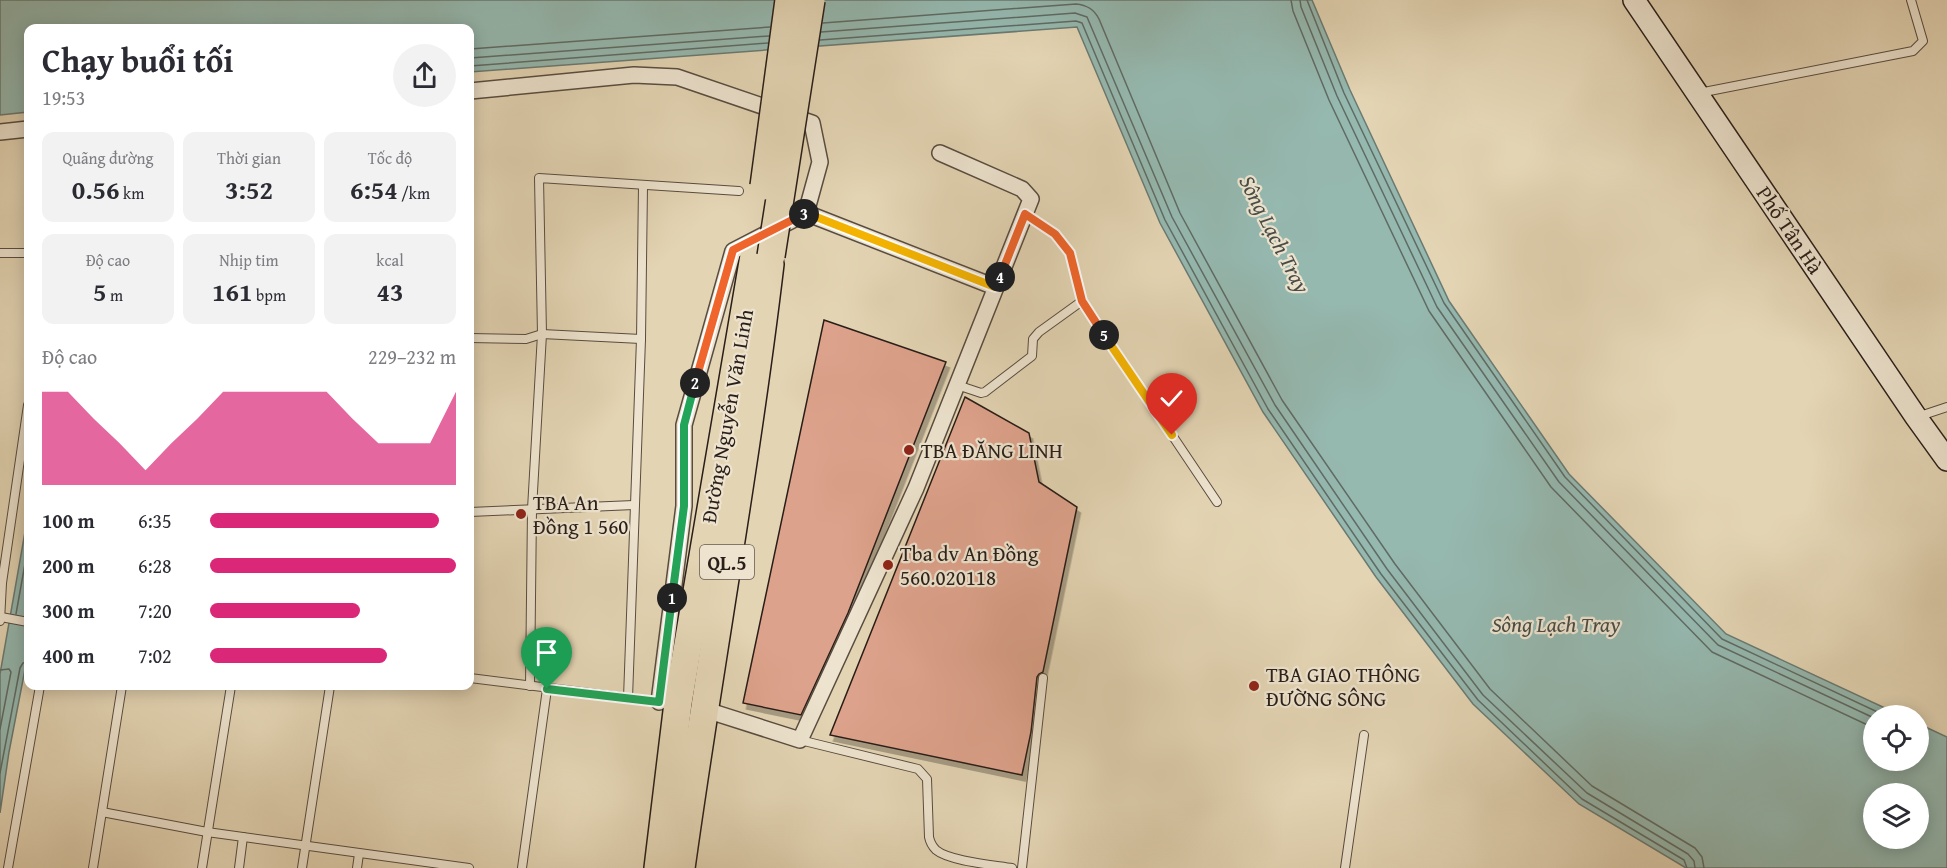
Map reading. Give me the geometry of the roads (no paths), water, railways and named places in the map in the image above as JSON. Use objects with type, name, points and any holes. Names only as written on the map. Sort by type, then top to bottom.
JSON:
[{"type":"highway","name":"Đường Nguyễn Văn Linh","points":[[763,253],[789,0]]},
{"type":"highway","name":"Đường Nguyễn Văn Linh","points":[[658,868],[680,705],[811,0]]},
{"type":"highway","name":"Đường Nguyễn Văn Linh","points":[[680,705],[681,868]]},
{"type":"street","name":"Phố Tân Hà","points":[[1634,0],[1947,460]]},
{"type":"street","points":[[474,91],[634,75],[677,77],[812,123],[820,162],[806,213],[733,250],[684,425],[680,705],[800,740],[916,488],[1031,199],[1022,189],[940,153]]},
{"type":"street","points":[[0,132],[24,129]]},
{"type":"street","points":[[806,213],[995,287]]},
{"type":"lane","points":[[1697,93],[1912,51],[1923,40],[1911,0]]},
{"type":"lane","points":[[531,686],[532,509],[542,334],[539,178],[739,191]]},
{"type":"lane","points":[[628,698],[641,339],[643,186]]},
{"type":"lane","points":[[1025,214],[1055,234],[1070,253],[1082,301],[1217,502]]},
{"type":"lane","points":[[0,253],[24,253]]},
{"type":"lane","points":[[957,385],[981,393],[986,392],[1032,356],[1033,339],[1039,332],[1082,301]]},
{"type":"lane","points":[[474,338],[526,339],[542,334],[641,339]]},
{"type":"lane","points":[[1916,417],[1947,407]]},
{"type":"lane","points":[[24,432],[2,583],[2,618],[24,621]]},
{"type":"lane","points":[[474,512],[634,505]]},
{"type":"lane","points":[[1022,868],[1043,678]]},
{"type":"lane","points":[[474,679],[680,705]]},
{"type":"lane","points":[[522,868],[547,689]]},
{"type":"lane","points":[[8,868],[39,690]]},
{"type":"lane","points":[[93,868],[121,690]]},
{"type":"lane","points":[[202,868],[230,690]]},
{"type":"lane","points":[[302,868],[329,690]]},
{"type":"lane","points":[[1345,868],[1364,735]]},
{"type":"lane","points":[[800,740],[918,769],[927,779],[929,837],[932,846],[950,856],[1012,868]]},
{"type":"lane","points":[[102,812],[207,832],[359,854],[407,864],[469,868]]},
{"type":"lane","points":[[239,868],[243,837]]},
{"type":"lane","points":[[357,868],[359,854]]},
{"type":"water","name":"Sông Lạch Tray","points":[[0,0],[1312,0],[1350,90],[1449,301],[1569,474],[1726,634],[1879,705],[1863,705],[1863,771],[1929,771],[1929,729],[1947,737],[1947,868],[1686,868],[1579,804],[1473,704],[1376,577],[1263,412],[1160,223],[1077,27],[474,72],[474,24],[24,24],[24,112],[0,115]]},
{"type":"water","points":[[24,538],[24,675],[0,813],[0,674]]},
{"type":"place","name":"TBA ĐĂNG LINH","points":[[909,450]]},
{"type":"place","name":"TBA An Đồng 1 560","points":[[521,514]]},
{"type":"place","name":"Tba dv An Đồng 560.020118","points":[[888,565]]},
{"type":"place","name":"TBA GIAO THÔNG ĐƯỜNG SÔNG","points":[[1254,686]]}]
